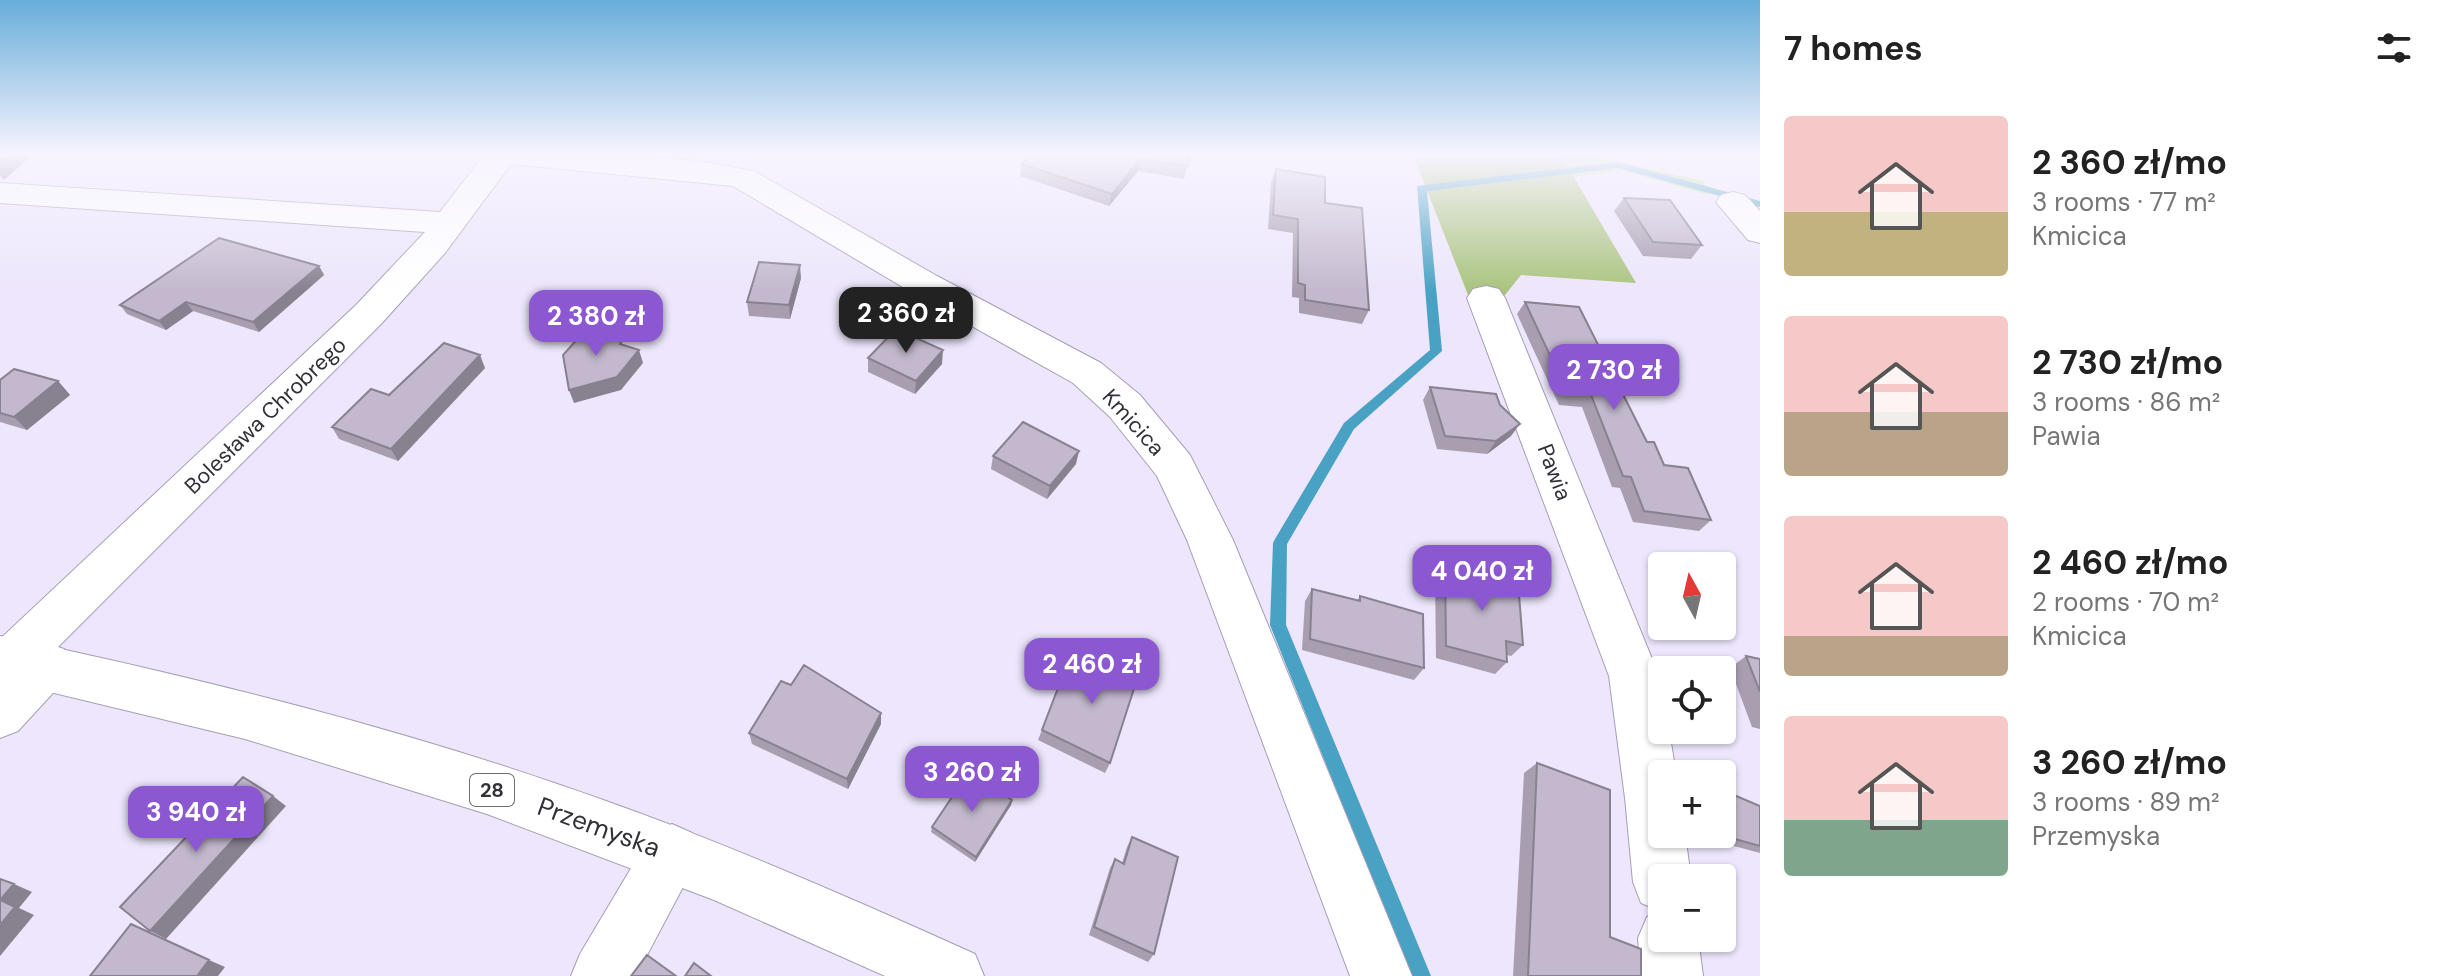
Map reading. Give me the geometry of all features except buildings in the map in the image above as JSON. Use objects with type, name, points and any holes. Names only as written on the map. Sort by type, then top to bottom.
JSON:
[{"type":"street","points":[[98,200],[450,223]]},
{"type":"street","name":"Bolesława Chrobrego","points":[[19,661],[369,314],[468,200]]},
{"type":"street","name":"Kmicica","points":[[779,200],[924,284],[1087,373],[1125,406],[1175,467],[1210,540],[1381,976]]},
{"type":"street","points":[[1733,202],[1760,232]]},
{"type":"street","name":"Pawia","points":[[1486,298],[1634,676],[1660,864]]},
{"type":"street","points":[[0,714],[19,661]]},
{"type":"street","name":"Przemyska","points":[[19,661],[230,709],[568,813],[858,930],[953,976]]},
{"type":"street","points":[[602,976],[672,853]]},
{"type":"street","points":[[1669,952],[1672,976]]},
{"type":"green space","points":[[1431,200],[1587,200],[1636,283],[1521,275],[1501,300],[1470,300]]},
{"type":"waterway","points":[[1421,976],[1278,625],[1280,543],[1349,426],[1436,351],[1422,200]]},
{"type":"waterway","points":[[1744,200],[1760,204]]}]
